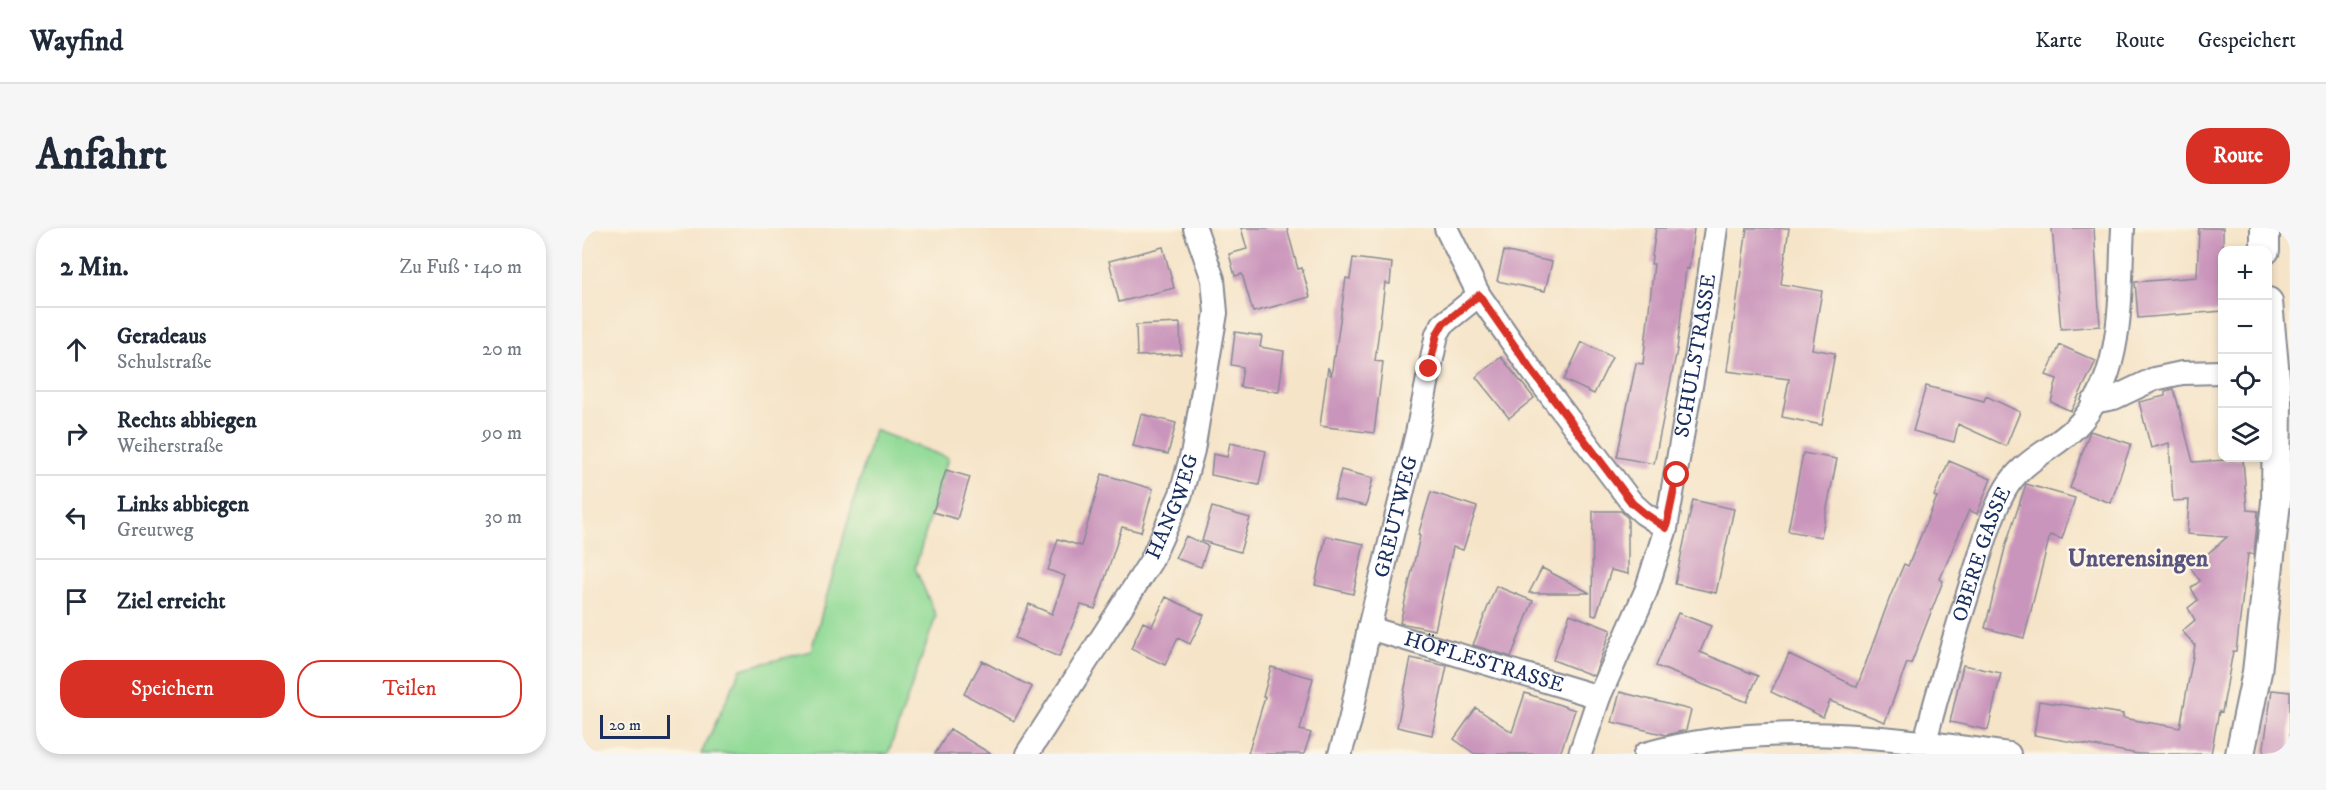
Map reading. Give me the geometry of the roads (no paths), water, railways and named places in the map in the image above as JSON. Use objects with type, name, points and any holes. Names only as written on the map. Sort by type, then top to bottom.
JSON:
[{"type":"street","name":"HANGWEG","points":[[1027,754],[1150,561],[1181,494],[1197,429],[1216,313],[1213,279],[1195,228]]},
{"type":"street","points":[[1446,228],[1479,295],[1530,368],[1632,503],[1649,518],[1666,528]]},
{"type":"street","name":"SCHULSTRASSE","points":[[1580,754],[1599,697],[1646,591],[1666,528],[1716,228]]},
{"type":"street","name":"OBERE GASSE","points":[[1925,741],[1958,624],[1994,511],[2017,472],[2077,426],[2108,373],[2114,351],[2123,228]]},
{"type":"street","points":[[2265,228],[2265,246]]},
{"type":"street","name":"GREUTWEG","points":[[1340,754],[1350,721],[1417,433],[1437,334],[1443,324],[1479,295]]},
{"type":"street","points":[[2093,402],[2114,398],[2154,379],[2182,373],[2218,372]]},
{"type":"street","points":[[2240,754],[2257,672],[2284,435],[2272,377]]},
{"type":"street","name":"HÖFLESTRASSE","points":[[1370,628],[1599,697]]},
{"type":"street","points":[[1645,754],[1667,748],[1752,735],[1813,734],[1925,741],[2009,754]]},
{"type":"district","name":"Unterensingen","points":[[2138,559]]}]
